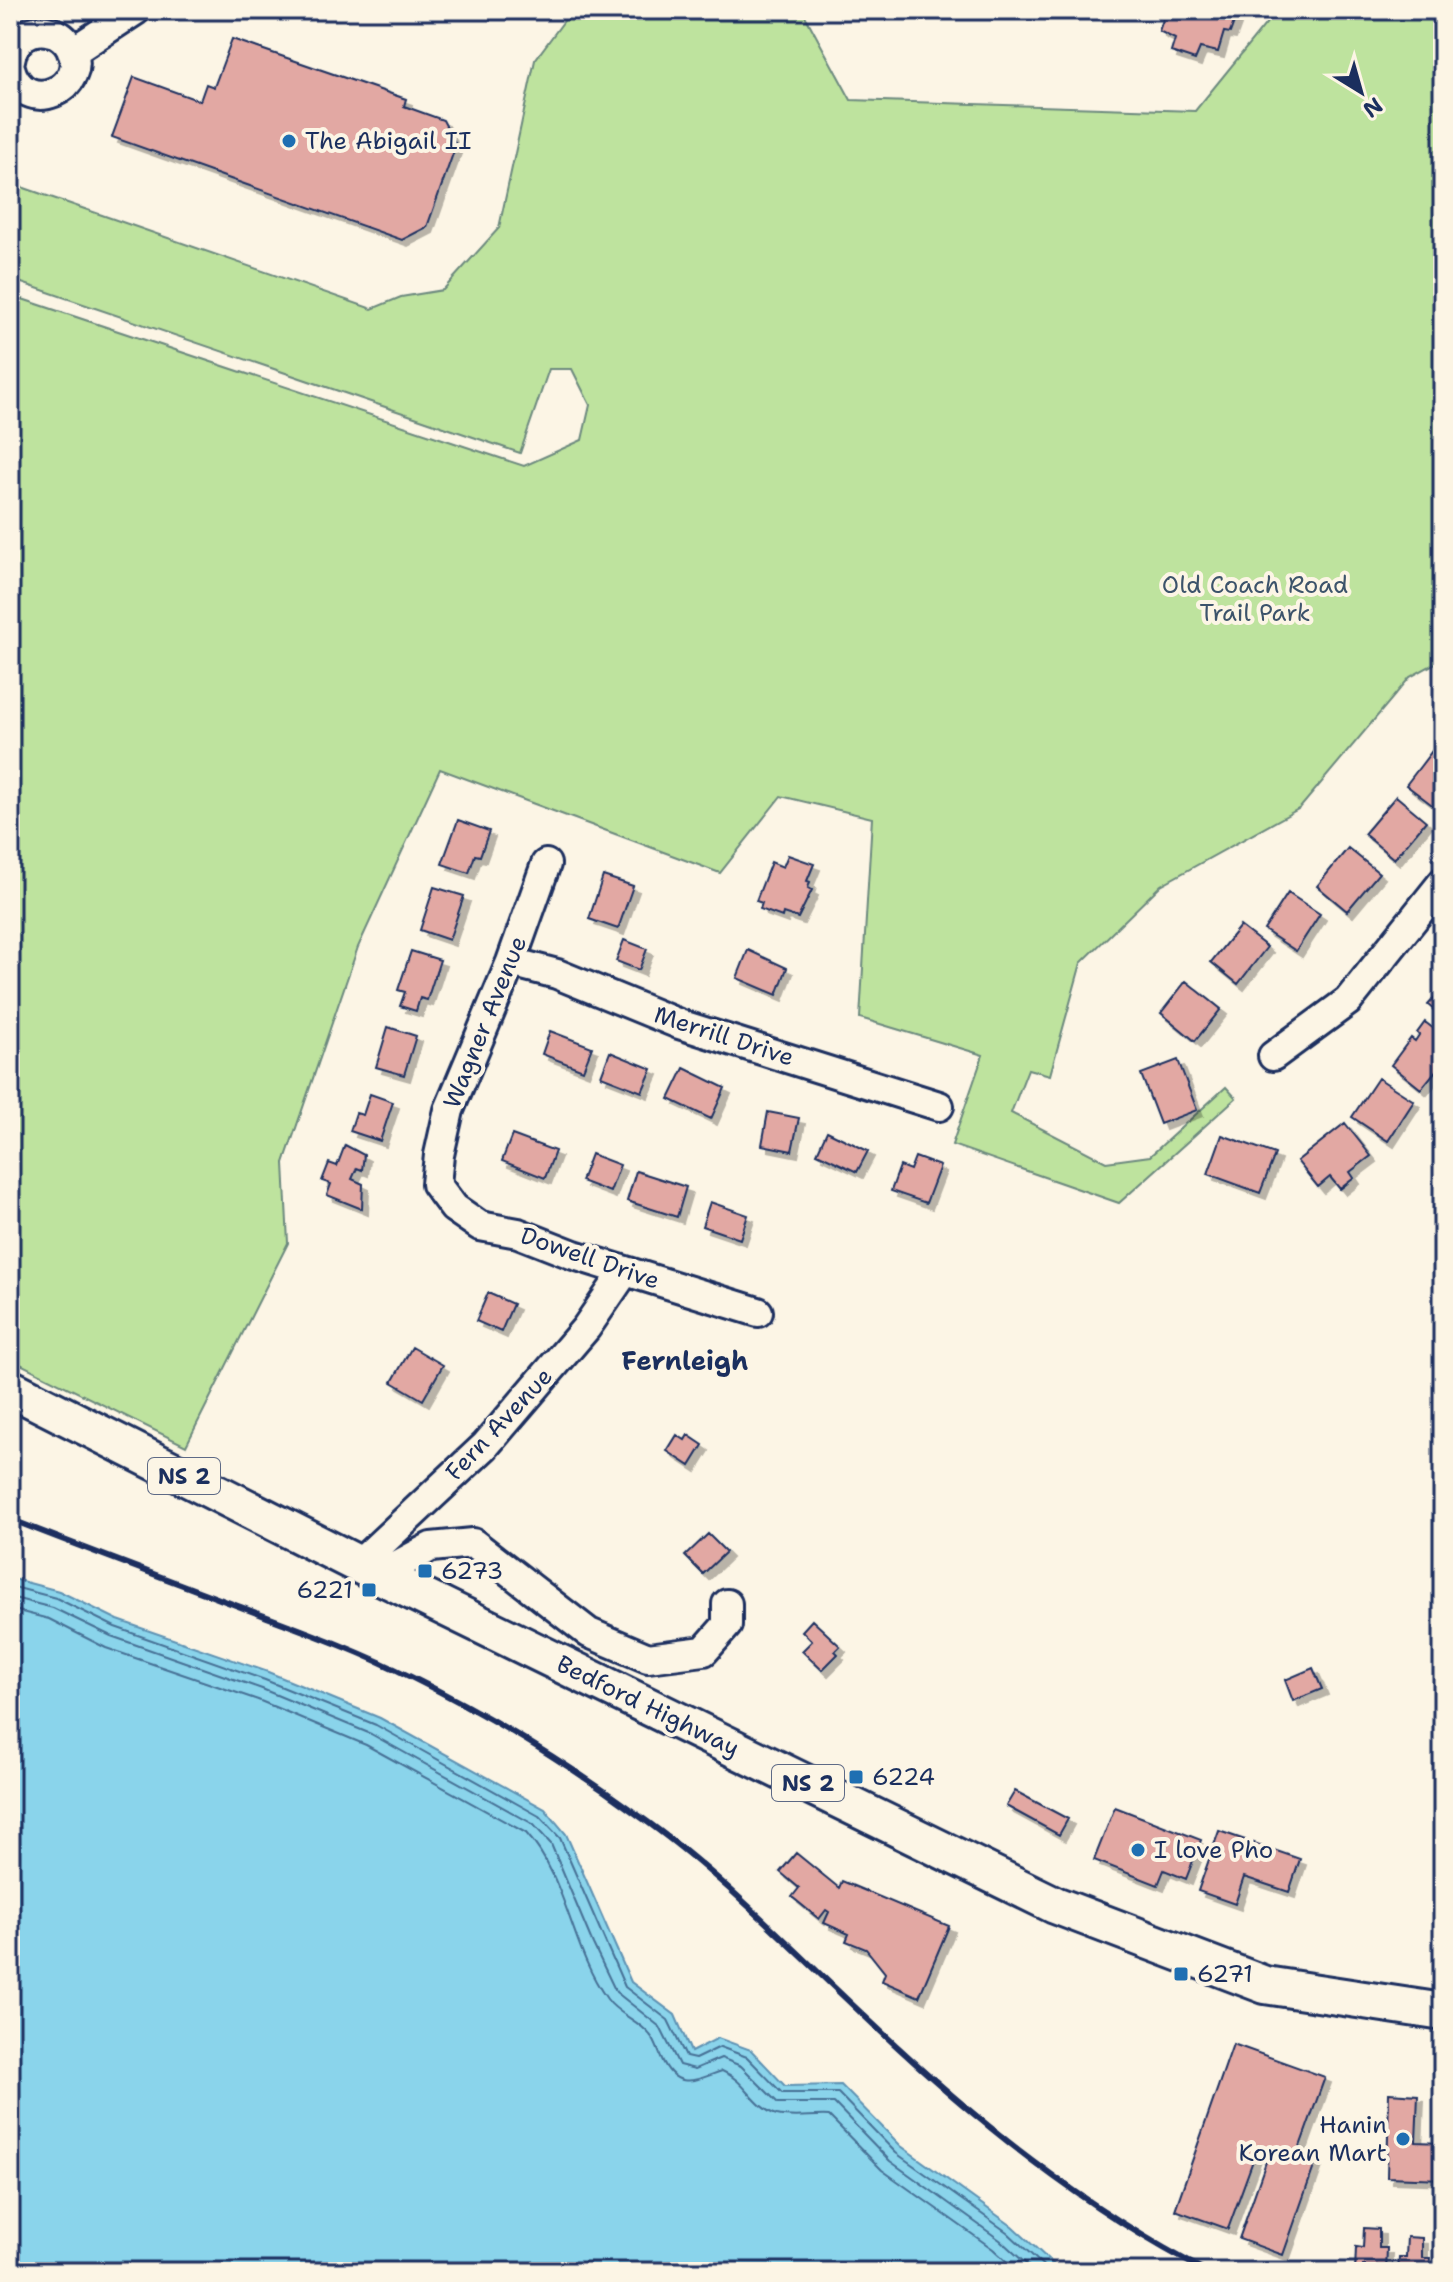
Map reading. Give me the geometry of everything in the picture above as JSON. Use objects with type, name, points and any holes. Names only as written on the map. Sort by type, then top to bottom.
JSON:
[{"type":"main road","name":"Bedford Highway","points":[[10,1388],[369,1570],[1055,1905],[1265,1985],[1443,2012]]},
{"type":"street","points":[[72,52],[136,10]]},
{"type":"street","points":[[10,60],[14,46],[21,38],[40,30],[60,36],[72,52],[72,73],[59,90],[49,94],[28,92],[19,86],[10,68]]},
{"type":"street","name":"Wagner Avenue","points":[[436,1184],[449,1110],[511,962],[546,864]]},
{"type":"street","points":[[1273,1056],[1348,1001],[1443,882]]},
{"type":"street","name":"Merrill Drive","points":[[511,962],[557,974],[679,1024],[939,1106]]},
{"type":"street","name":"Dowell Drive","points":[[436,1184],[454,1208],[480,1226],[518,1233],[574,1255],[758,1312]]},
{"type":"street","name":"Fern Avenue","points":[[369,1570],[485,1446],[586,1328],[625,1271]]},
{"type":"street","points":[[369,1570],[431,1547],[473,1543],[589,1633],[648,1658],[704,1651],[727,1625],[727,1604]]},
{"type":"green space","name":"Old Coach Road Trail Park","points":[[572,10],[802,10],[851,100],[1195,111],[1277,10],[1443,10],[1443,659],[1410,677],[1300,808],[1161,885],[1081,963],[1050,1075],[1028,1069],[1011,1113],[1106,1162],[1150,1156],[1226,1087],[1236,1098],[1119,1203],[952,1145],[983,1055],[860,1018],[872,818],[781,796],[720,873],[440,769],[358,947],[284,1163],[288,1243],[186,1446],[10,1359],[10,295],[524,466],[582,440],[590,405],[572,369],[549,369],[520,453],[10,279],[10,183],[372,309],[401,297],[443,290],[499,228],[535,60]]},
{"type":"water","points":[[10,1578],[59,1591],[118,1620],[268,1672],[380,1718],[545,1809],[566,1834],[631,1982],[675,2015],[691,2052],[718,2038],[751,2050],[785,2086],[841,2085],[901,2146],[1012,2226],[1062,2272],[10,2272]]},
{"type":"building","points":[[1163,10],[1238,11],[1230,33],[1224,32],[1218,52],[1200,48],[1195,60],[1171,52],[1175,39],[1159,31],[1166,11]]},
{"type":"building","name":"The Abigail II","points":[[232,39],[406,99],[404,106],[443,120],[456,145],[427,227],[402,240],[112,137],[134,77],[200,101],[206,84],[214,87]]},
{"type":"building","points":[[1435,747],[1443,753],[1443,808],[1440,811],[1406,785]]},
{"type":"building","points":[[1396,796],[1426,821],[1394,859],[1364,834]]},
{"type":"building","points":[[458,820],[489,831],[480,856],[475,855],[469,873],[442,864]]},
{"type":"building","points":[[1348,848],[1379,873],[1347,911],[1317,886]]},
{"type":"building","points":[[788,855],[814,864],[807,881],[810,882],[808,888],[812,890],[798,918],[783,913],[782,917],[760,909],[762,903],[756,901],[771,862],[783,867]]},
{"type":"building","points":[[603,876],[633,886],[618,929],[589,919]]},
{"type":"building","points":[[434,887],[464,896],[449,940],[420,930]]},
{"type":"building","points":[[1288,893],[1320,914],[1296,951],[1264,930]]},
{"type":"building","points":[[1240,926],[1267,947],[1238,984],[1211,962]]},
{"type":"building","points":[[624,940],[647,949],[639,970],[616,961]]},
{"type":"building","points":[[748,950],[787,968],[777,995],[737,978]]},
{"type":"building","points":[[411,951],[440,960],[427,1000],[420,998],[416,1011],[400,1006],[405,992],[398,990]]},
{"type":"building","points":[[1186,981],[1221,1009],[1195,1041],[1161,1013]]},
{"type":"building","points":[[1443,988],[1443,1018],[1428,1005]]},
{"type":"building","points":[[1425,1022],[1443,1036],[1443,1062],[1421,1089],[1391,1065],[1411,1038],[1415,1041]]},
{"type":"building","points":[[388,1027],[416,1036],[404,1075],[376,1067]]},
{"type":"building","points":[[550,1031],[592,1047],[583,1070],[542,1054]]},
{"type":"building","points":[[610,1052],[652,1069],[642,1092],[601,1076]]},
{"type":"building","points":[[1178,1060],[1197,1110],[1160,1124],[1141,1074]]},
{"type":"building","points":[[684,1068],[725,1088],[711,1119],[669,1099]]},
{"type":"building","points":[[1378,1078],[1414,1101],[1388,1141],[1352,1117]]},
{"type":"building","points":[[370,1094],[393,1102],[380,1141],[350,1131],[356,1113],[363,1115]]},
{"type":"building","points":[[768,1112],[799,1118],[792,1151],[762,1145]]},
{"type":"building","points":[[1345,1123],[1371,1156],[1350,1172],[1354,1178],[1340,1189],[1330,1177],[1318,1187],[1297,1161]]},
{"type":"building","points":[[827,1131],[868,1151],[857,1172],[817,1153]]},
{"type":"building","points":[[512,1135],[555,1151],[545,1178],[502,1161]]},
{"type":"building","points":[[1222,1135],[1275,1154],[1260,1193],[1208,1174]]},
{"type":"building","points":[[345,1145],[364,1155],[362,1170],[357,1168],[352,1179],[363,1184],[362,1209],[327,1195],[331,1184],[322,1181],[329,1163],[337,1166]]},
{"type":"building","points":[[591,1154],[620,1165],[610,1192],[581,1181]]},
{"type":"building","points":[[915,1157],[940,1166],[926,1203],[891,1191],[900,1166],[910,1170]]},
{"type":"building","points":[[636,1171],[686,1187],[677,1217],[627,1201]]},
{"type":"building","points":[[710,1202],[748,1215],[740,1239],[702,1226]]},
{"type":"building","points":[[488,1293],[513,1304],[501,1332],[476,1321]]},
{"type":"building","points":[[412,1347],[443,1365],[423,1400],[392,1382]]},
{"type":"building","points":[[677,1435],[685,1440],[688,1435],[703,1445],[690,1466],[667,1451]]},
{"type":"building","points":[[708,1534],[726,1552],[703,1574],[685,1556]]},
{"type":"building","points":[[812,1620],[840,1646],[835,1651],[838,1654],[822,1670],[802,1651],[812,1641],[802,1631]]},
{"type":"building","points":[[1313,1668],[1322,1689],[1293,1701],[1285,1680]]},
{"type":"building","points":[[1015,1791],[1068,1819],[1059,1835],[1006,1806]]},
{"type":"building","points":[[1115,1807],[1201,1840],[1186,1879],[1164,1870],[1158,1885],[1094,1860]]},
{"type":"building","points":[[1219,1831],[1300,1859],[1289,1892],[1244,1877],[1235,1904],[1198,1891]]},
{"type":"building","points":[[796,1853],[839,1888],[842,1881],[949,1926],[919,1997],[882,1981],[885,1973],[866,1949],[846,1941],[849,1934],[824,1923],[829,1912],[826,1910],[819,1919],[792,1897],[799,1888],[780,1872]]},
{"type":"building","points":[[1233,2044],[1325,2077],[1297,2155],[1316,2161],[1283,2255],[1239,2239],[1267,2159],[1255,2155],[1228,2229],[1175,2210]]},
{"type":"building","points":[[1389,2093],[1418,2095],[1416,2142],[1443,2143],[1443,2179],[1387,2177]]},
{"type":"building","points":[[1364,2228],[1379,2229],[1379,2248],[1387,2248],[1386,2272],[1378,2272],[1378,2266],[1363,2266],[1363,2272],[1355,2272],[1356,2247],[1363,2248]]},
{"type":"building","points":[[1407,2237],[1422,2238],[1422,2258],[1430,2258],[1429,2272],[1398,2272],[1399,2257],[1406,2257]]},
{"type":"railway","points":[[10,1519],[369,1657],[470,1708],[556,1759],[638,1815],[700,1864],[913,2061],[1032,2160],[1117,2220],[1208,2272]]},
{"type":"place","name":"The Abigail II","points":[[289,141]]},
{"type":"place","name":"6273","points":[[425,1571]]},
{"type":"place","name":"6221","points":[[369,1590]]},
{"type":"place","name":"6224","points":[[856,1777]]},
{"type":"place","name":"I love Pho","points":[[1138,1850]]},
{"type":"place","name":"6271","points":[[1181,1974]]},
{"type":"place","name":"Hanin Korean Mart","points":[[1403,2139]]},
{"type":"district","name":"Fernleigh","points":[[685,1361]]}]
